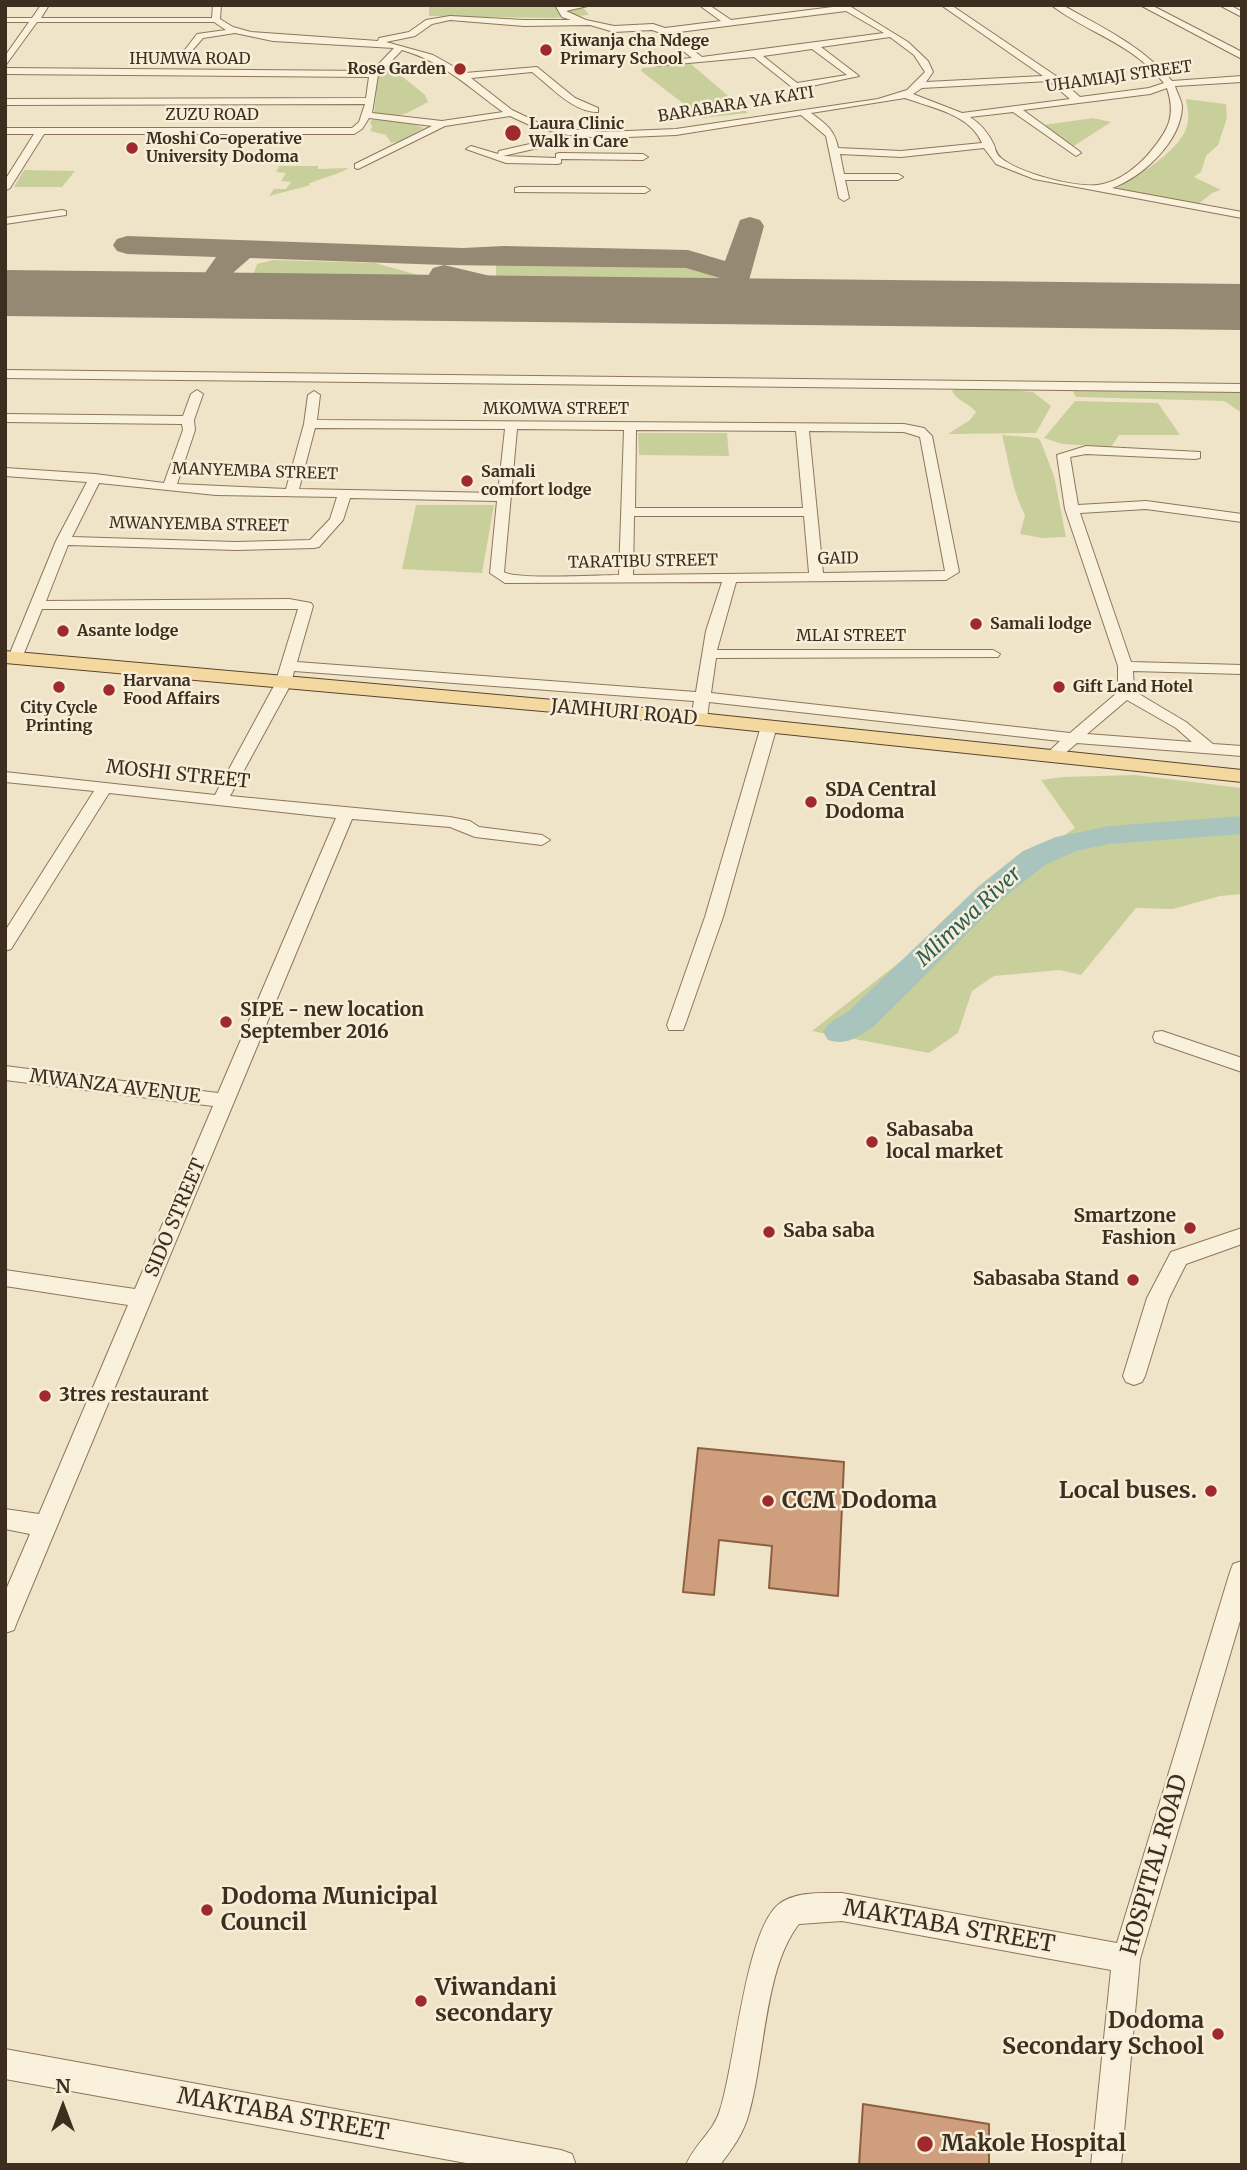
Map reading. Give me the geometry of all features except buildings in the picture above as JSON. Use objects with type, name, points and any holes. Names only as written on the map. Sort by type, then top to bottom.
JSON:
[{"type":"main road","name":"JAMHURI ROAD","points":[[8,657],[286,675],[1242,776]]},
{"type":"street","points":[[5,63],[45,5]]},
{"type":"street","points":[[5,20],[216,20],[217,5]]},
{"type":"street","points":[[588,5],[560,7],[565,15],[614,29],[653,27],[664,31],[700,60]]},
{"type":"street","points":[[703,5],[728,22]]},
{"type":"street","points":[[945,5],[1053,78],[1076,99]]},
{"type":"street","points":[[1055,5],[1144,57],[1171,84],[1178,109],[1177,124],[1167,141],[1118,183],[1102,188]]},
{"type":"street","points":[[1144,5],[1242,57]]},
{"type":"street","points":[[1223,5],[1242,15]]},
{"type":"street","points":[[664,31],[844,7],[914,51],[928,64],[929,72],[919,85]]},
{"type":"street","points":[[370,42],[412,34],[429,22],[443,18],[517,23],[591,22]]},
{"type":"street","name":"BARABARA YA KATI","points":[[216,20],[224,28],[273,38],[370,42],[400,47],[444,63],[511,114],[562,136],[643,134],[906,95],[919,85]]},
{"type":"street","points":[[183,59],[200,36],[234,31]]},
{"type":"street","points":[[659,64],[756,54],[889,35]]},
{"type":"street","points":[[797,86],[855,76],[814,46]]},
{"type":"street","points":[[400,47],[374,74],[367,115],[442,124],[511,114]]},
{"type":"street","points":[[756,54],[797,86],[819,108]]},
{"type":"street","points":[[461,76],[534,69],[572,100],[595,110]]},
{"type":"street","name":"IHUMWA ROAD","points":[[5,71],[374,74]]},
{"type":"street","points":[[54,82],[60,72]]},
{"type":"street","points":[[919,85],[1053,78]]},
{"type":"street","name":"UHAMIAJI STREET","points":[[959,116],[1150,91],[1171,84],[1242,79]]},
{"type":"street","points":[[36,111],[48,92]]},
{"type":"street","points":[[906,95],[976,125],[993,156],[1004,165],[1080,187],[1102,188],[1210,211],[1242,215]]},
{"type":"street","points":[[5,102],[368,101]]},
{"type":"street","points":[[1012,107],[1076,153]]},
{"type":"street","points":[[802,111],[824,127],[831,136],[844,198]]},
{"type":"street","name":"ZUZU ROAD","points":[[5,131],[354,131],[360,129],[367,115]]},
{"type":"street","points":[[24,131],[30,121]]},
{"type":"street","points":[[358,166],[442,124]]},
{"type":"street","points":[[5,188],[41,131]]},
{"type":"street","points":[[491,155],[562,136],[557,171]]},
{"type":"street","points":[[834,150],[901,154],[989,145]]},
{"type":"street","points":[[471,149],[506,160],[645,190]]},
{"type":"street","points":[[519,190],[557,171],[643,157]]},
{"type":"street","points":[[840,177],[898,177]]},
{"type":"street","points":[[5,221],[62,213]]},
{"type":"street","points":[[5,374],[1242,388]]},
{"type":"street","points":[[169,488],[190,430],[188,420],[197,394]]},
{"type":"street","points":[[292,491],[310,424],[314,396]]},
{"type":"street","points":[[5,418],[188,420]]},
{"type":"street","name":"MKOMWA STREET","points":[[310,424],[904,428],[920,431],[926,436],[952,572],[946,576]]},
{"type":"street","points":[[504,497],[511,427]]},
{"type":"street","points":[[626,579],[630,427]]},
{"type":"street","points":[[802,428],[816,577]]},
{"type":"street","points":[[1051,757],[1125,693],[1125,666],[1072,509],[1063,459],[1066,452],[1086,450],[1195,455]]},
{"type":"street","name":"MANYEMBA STREET","points":[[5,472],[54,472],[169,488],[504,497]]},
{"type":"street","points":[[8,657],[38,605],[63,541],[95,478]]},
{"type":"street","name":"MWANYEMBA STREET","points":[[63,541],[236,546],[314,544],[336,520],[345,492]]},
{"type":"street","name":"TARATIBU STREET","points":[[504,497],[497,573],[505,579],[730,578],[713,631],[699,719]]},
{"type":"street","points":[[1072,509],[1146,505],[1242,518]]},
{"type":"street","points":[[628,512],[810,512]]},
{"type":"street","name":"GAID","points":[[730,578],[946,576]]},
{"type":"street","points":[[38,605],[289,603],[306,606],[286,675],[220,800]]},
{"type":"street","name":"MLAI STREET","points":[[709,654],[993,654]]},
{"type":"street","points":[[1125,666],[1242,670]]},
{"type":"street","points":[[286,675],[702,697],[1075,738],[1242,751]]},
{"type":"street","points":[[1125,693],[1181,725],[1209,749]]},
{"type":"street","points":[[676,1026],[714,917],[769,726]]},
{"type":"street","name":"MOSHI STREET","points":[[5,777],[346,814],[450,822],[464,825],[475,832],[542,841]]},
{"type":"street","points":[[5,945],[104,788]]},
{"type":"street","name":"SIDO STREET","points":[[5,1622],[346,814]]},
{"type":"street","points":[[5,910],[26,912]]},
{"type":"street","points":[[1162,1037],[1242,1065]]},
{"type":"street","name":"MWANZA AVENUE","points":[[5,1073],[225,1101]]},
{"type":"street","points":[[1134,1376],[1158,1298],[1178,1258],[1242,1236]]},
{"type":"street","points":[[5,1278],[142,1298]]},
{"type":"street","points":[[5,1520],[46,1526]]},
{"type":"street","name":"HOSPITAL ROAD","points":[[1105,2165],[1126,1959],[1242,1572]]},
{"type":"street","name":"MAKTABA STREET","points":[[701,2165],[733,2118],[753,2013],[777,1933],[788,1915],[813,1906],[842,1907],[1126,1959]]},
{"type":"street","name":"MAKTABA STREET","points":[[5,2064],[561,2165]]},
{"type":"green space","points":[[429,5],[581,5],[589,15],[553,18],[429,16]]},
{"type":"green space","points":[[691,64],[748,113],[702,118],[641,71],[642,68]]},
{"type":"green space","points":[[381,69],[393,69],[425,95],[428,102],[403,114],[374,114],[378,74]]},
{"type":"green space","points":[[1186,99],[1226,104],[1227,118],[1218,145],[1206,156],[1201,172],[1194,177],[1221,190],[1212,193],[1197,205],[1151,198],[1116,188],[1159,160],[1179,141],[1188,121]]},
{"type":"green space","points":[[378,118],[424,128],[391,143],[386,135],[370,131],[370,121]]},
{"type":"green space","points":[[1093,118],[1111,122],[1074,146],[1044,125]]},
{"type":"green space","points":[[279,166],[349,168],[308,184],[311,185],[269,196],[274,189],[286,189],[291,182],[281,181],[286,173],[276,172]]},
{"type":"green space","points":[[24,170],[75,171],[62,187],[14,187]]},
{"type":"green space","points":[[505,259],[692,264],[727,277],[724,285],[712,290],[534,288],[496,281],[496,265]]},
{"type":"green space","points":[[273,260],[375,263],[447,283],[442,287],[264,285],[251,282],[257,264]]},
{"type":"green space","points":[[956,388],[1033,392],[1051,406],[1036,433],[948,434],[970,420],[976,412],[952,391]]},
{"type":"green space","points":[[1071,388],[1242,390],[1242,413],[1224,401],[1076,397]]},
{"type":"green space","points":[[1075,401],[1158,403],[1180,435],[1119,435],[1111,447],[1062,444],[1044,438]]},
{"type":"green space","points":[[638,433],[727,433],[729,456],[639,455]]},
{"type":"green space","points":[[1002,435],[1038,438],[1041,442],[1054,476],[1066,537],[1042,538],[1020,534],[1025,515],[1014,486]]},
{"type":"green space","points":[[416,505],[494,505],[482,573],[402,569]]},
{"type":"green space","points":[[1135,775],[1242,788],[1242,894],[1220,896],[1173,909],[1136,908],[1081,975],[1060,970],[994,976],[972,991],[958,1033],[929,1053],[812,1031],[910,954],[964,903],[1075,828],[1041,780]]},
{"type":"waterway","name":"Mlimwa River","points":[[840,1032],[861,1019],[990,893],[1034,858],[1067,844],[1109,835],[1242,825]]},
{"type":"taxiway","points":[[728,302],[750,226]]},
{"type":"taxiway","points":[[127,245],[244,249]]},
{"type":"taxiway","points":[[230,295],[212,289],[224,266],[244,249]]},
{"type":"taxiway","points":[[244,249],[463,257],[504,255],[688,259],[736,273]]},
{"type":"taxiway","points":[[444,274],[551,299]]},
{"type":"runway","points":[[5,293],[1242,307]]},
{"type":"place","name":"Kiwanja cha Ndege Primary School","points":[[546,50]]},
{"type":"place","name":"Rose Garden","points":[[460,69]]},
{"type":"place","name":"Laura Clinic Walk in Care","points":[[513,133]]},
{"type":"place","name":"Moshi Co-operative University Dodoma","points":[[132,148]]},
{"type":"place","name":"Samali comfort lodge","points":[[467,481]]},
{"type":"place","name":"Samali lodge","points":[[976,624]]},
{"type":"place","name":"Asante lodge","points":[[63,631]]},
{"type":"place","name":"City Cycle Printing","points":[[59,687]]},
{"type":"place","name":"Gift Land Hotel","points":[[1059,687]]},
{"type":"place","name":"Harvana Food Affairs","points":[[109,690]]},
{"type":"place","name":"SDA Central Dodoma","points":[[811,802]]},
{"type":"place","name":"SIPE - new location September 2016","points":[[226,1022]]},
{"type":"place","name":"Sabasaba local market","points":[[872,1142]]},
{"type":"place","name":"Smartzone Fashion","points":[[1190,1228]]},
{"type":"place","name":"Saba saba","points":[[769,1232]]},
{"type":"place","name":"Sabasaba Stand","points":[[1133,1280]]},
{"type":"place","name":"3tres restaurant","points":[[45,1396]]},
{"type":"place","name":"Local buses.","points":[[1211,1491]]},
{"type":"place","name":"CCM Dodoma","points":[[768,1501]]},
{"type":"place","name":"Dodoma Municipal Council","points":[[207,1910]]},
{"type":"place","name":"Viwandani secondary","points":[[421,2001]]},
{"type":"place","name":"Dodoma Secondary School","points":[[1218,2034]]},
{"type":"place","name":"Makole Hospital","points":[[925,2144]]}]
